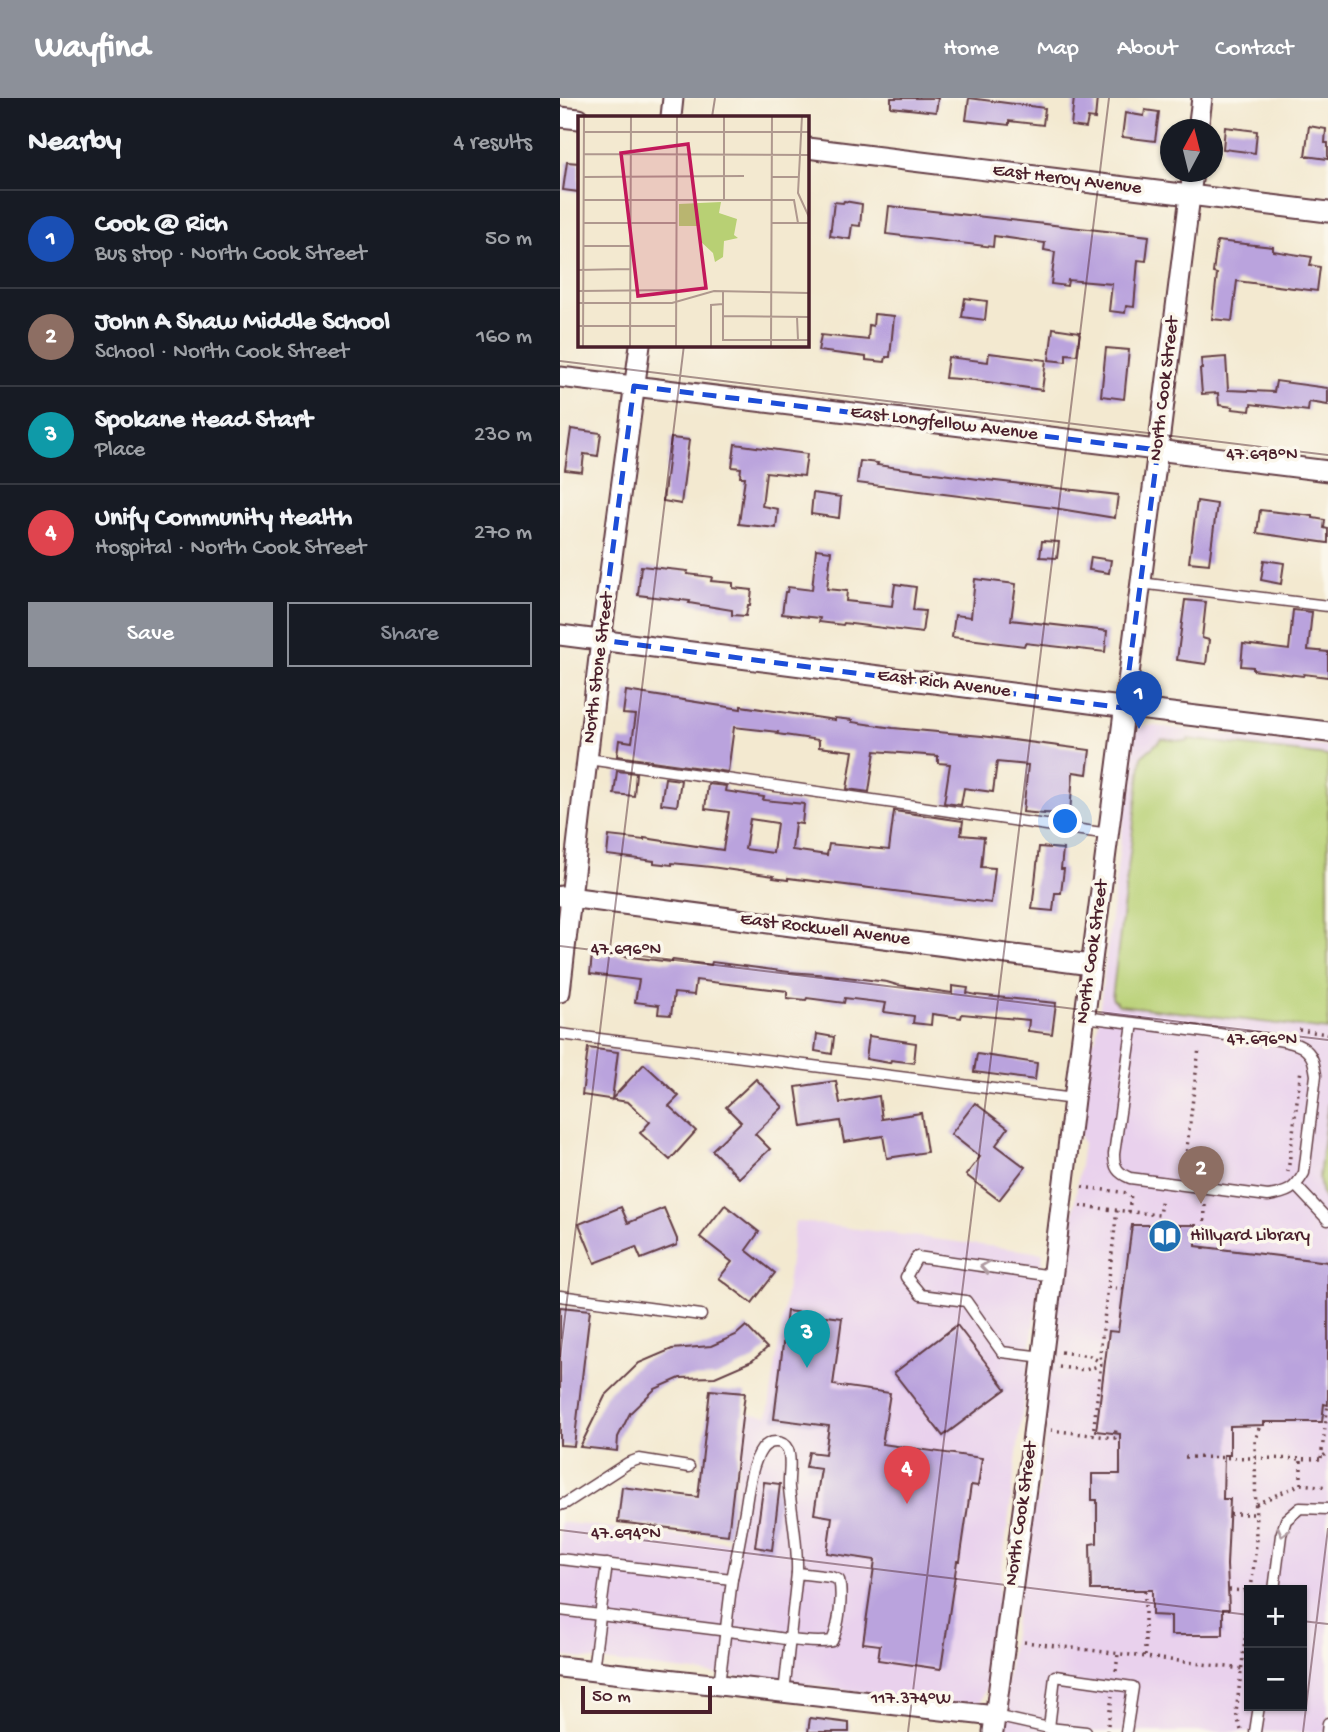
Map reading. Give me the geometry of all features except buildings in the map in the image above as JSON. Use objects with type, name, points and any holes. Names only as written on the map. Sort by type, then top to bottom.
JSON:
[{"type":"street","points":[[671,116],[673,98]]},
{"type":"street","points":[[1199,119],[1202,98]]},
{"type":"street","points":[[560,117],[578,119]]},
{"type":"street","name":"East Heroy Avenue","points":[[808,148],[1328,212]]},
{"type":"street","name":"North Cook Street","points":[[994,1724],[1054,1359],[1053,1276],[1191,182]]},
{"type":"street","name":"North Stone Street","points":[[560,992],[566,896],[589,759],[601,640],[640,346]]},
{"type":"street","name":"East Longfellow Avenue","points":[[560,377],[1328,471]]},
{"type":"street","name":"East Rich Avenue","points":[[560,635],[1328,732]]},
{"type":"street","name":"East Rockwell Avenue","points":[[566,896],[1091,965]]},
{"type":"street","points":[[560,1667],[784,1693],[994,1724]]},
{"type":"lane","points":[[1140,583],[1328,606]]},
{"type":"lane","points":[[589,759],[1109,834]]},
{"type":"lane","points":[[1084,1017],[1133,1023],[1294,1043],[1305,1049],[1313,1059],[1316,1074],[1304,1173],[1296,1186],[1286,1192],[1268,1196],[1130,1178],[1120,1174],[1114,1165],[1114,1154],[1133,1023]]},
{"type":"lane","points":[[560,1034],[1074,1099]]},
{"type":"lane","points":[[1296,1186],[1328,1220]]},
{"type":"lane","points":[[1053,1276],[917,1257],[906,1277],[920,1295],[966,1301],[1002,1352],[1054,1359]]},
{"type":"lane","points":[[560,1296],[701,1315]]},
{"type":"lane","points":[[719,1685],[732,1579],[750,1480],[764,1446],[776,1441],[788,1450],[789,1485],[798,1549],[784,1693]]},
{"type":"lane","points":[[560,1505],[639,1459],[689,1466]]},
{"type":"lane","points":[[1275,1585],[1281,1535],[1286,1520],[1300,1508],[1328,1509]]},
{"type":"lane","points":[[560,1559],[732,1579]]},
{"type":"lane","points":[[593,1670],[607,1564]]},
{"type":"lane","points":[[560,1610],[822,1643],[832,1640],[836,1633],[840,1600],[839,1580],[797,1573]]},
{"type":"lane","points":[[1049,1728],[1055,1676],[1133,1687],[1126,1732]]},
{"type":"lane","points":[[1255,1732],[1258,1711]]},
{"type":"lane","points":[[994,1724],[1086,1732]]},
{"type":"lane","points":[[1327,1732],[1328,1725]]},
{"type":"path","points":[[1182,1185],[1199,1048]]},
{"type":"path","points":[[1286,1192],[1301,1067]]},
{"type":"path","points":[[1129,1212],[1131,1193]]},
{"type":"path","points":[[1080,1206],[1159,1215],[1161,1197]]},
{"type":"path","points":[[1205,1203],[1205,1249]]},
{"type":"path","points":[[1093,1435],[1117,1210]]},
{"type":"path","points":[[1108,1287],[1124,1289]]},
{"type":"path","points":[[1054,1359],[1090,1356],[1101,1364]]},
{"type":"path","points":[[1054,1359],[1085,1370],[1101,1364]]},
{"type":"path","points":[[1321,1459],[1328,1405]]},
{"type":"path","points":[[1251,1585],[1256,1545],[1255,1441],[1260,1425]]},
{"type":"path","points":[[1051,1430],[1115,1438],[1116,1429]]},
{"type":"path","points":[[1185,1457],[1321,1459],[1328,1452]]},
{"type":"path","points":[[1301,1459],[1301,1484]]},
{"type":"path","points":[[1256,1504],[1301,1484],[1328,1487]]},
{"type":"path","points":[[1230,1514],[1256,1514]]},
{"type":"path","points":[[1229,1591],[1244,1590]]},
{"type":"path","points":[[1145,1657],[1145,1592],[1152,1592]]},
{"type":"path","points":[[1024,1642],[1242,1669]]},
{"type":"path","points":[[1241,1732],[1236,1713],[1244,1648]]},
{"type":"highlighted area","points":[[634,386],[1158,450],[1124,708],[601,640]]},
{"type":"shaded area","points":[[1147,725],[1328,747],[1328,1732],[1000,1732],[1029,1512],[1038,1497],[1046,1428],[1041,1414],[1058,1280],[1066,1265],[1083,1144],[1078,1127],[1087,1049],[1096,1037],[1134,735],[1139,727]]},
{"type":"shaded area","points":[[795,1221],[1043,1253],[987,1686],[979,1706],[560,1656],[560,1522],[728,1542],[746,1413],[768,1415]]},
{"type":"green space","points":[[1162,739],[1188,742],[1188,739],[1328,756],[1328,1030],[1119,1005],[1112,998],[1142,756]]},
{"type":"green space","points":[[1328,1103],[1328,1204],[1322,1195],[1319,1177]]},
{"type":"place","name":"Cook @ Rich","points":[[1139,729]]},
{"type":"place","name":"John A Shaw Middle School","points":[[1201,1204]]},
{"type":"place","name":"Hillyard Library","points":[[1165,1236]]},
{"type":"place","name":"Spokane Head Start","points":[[807,1368]]},
{"type":"place","name":"Unify Community Health","points":[[907,1504]]}]
